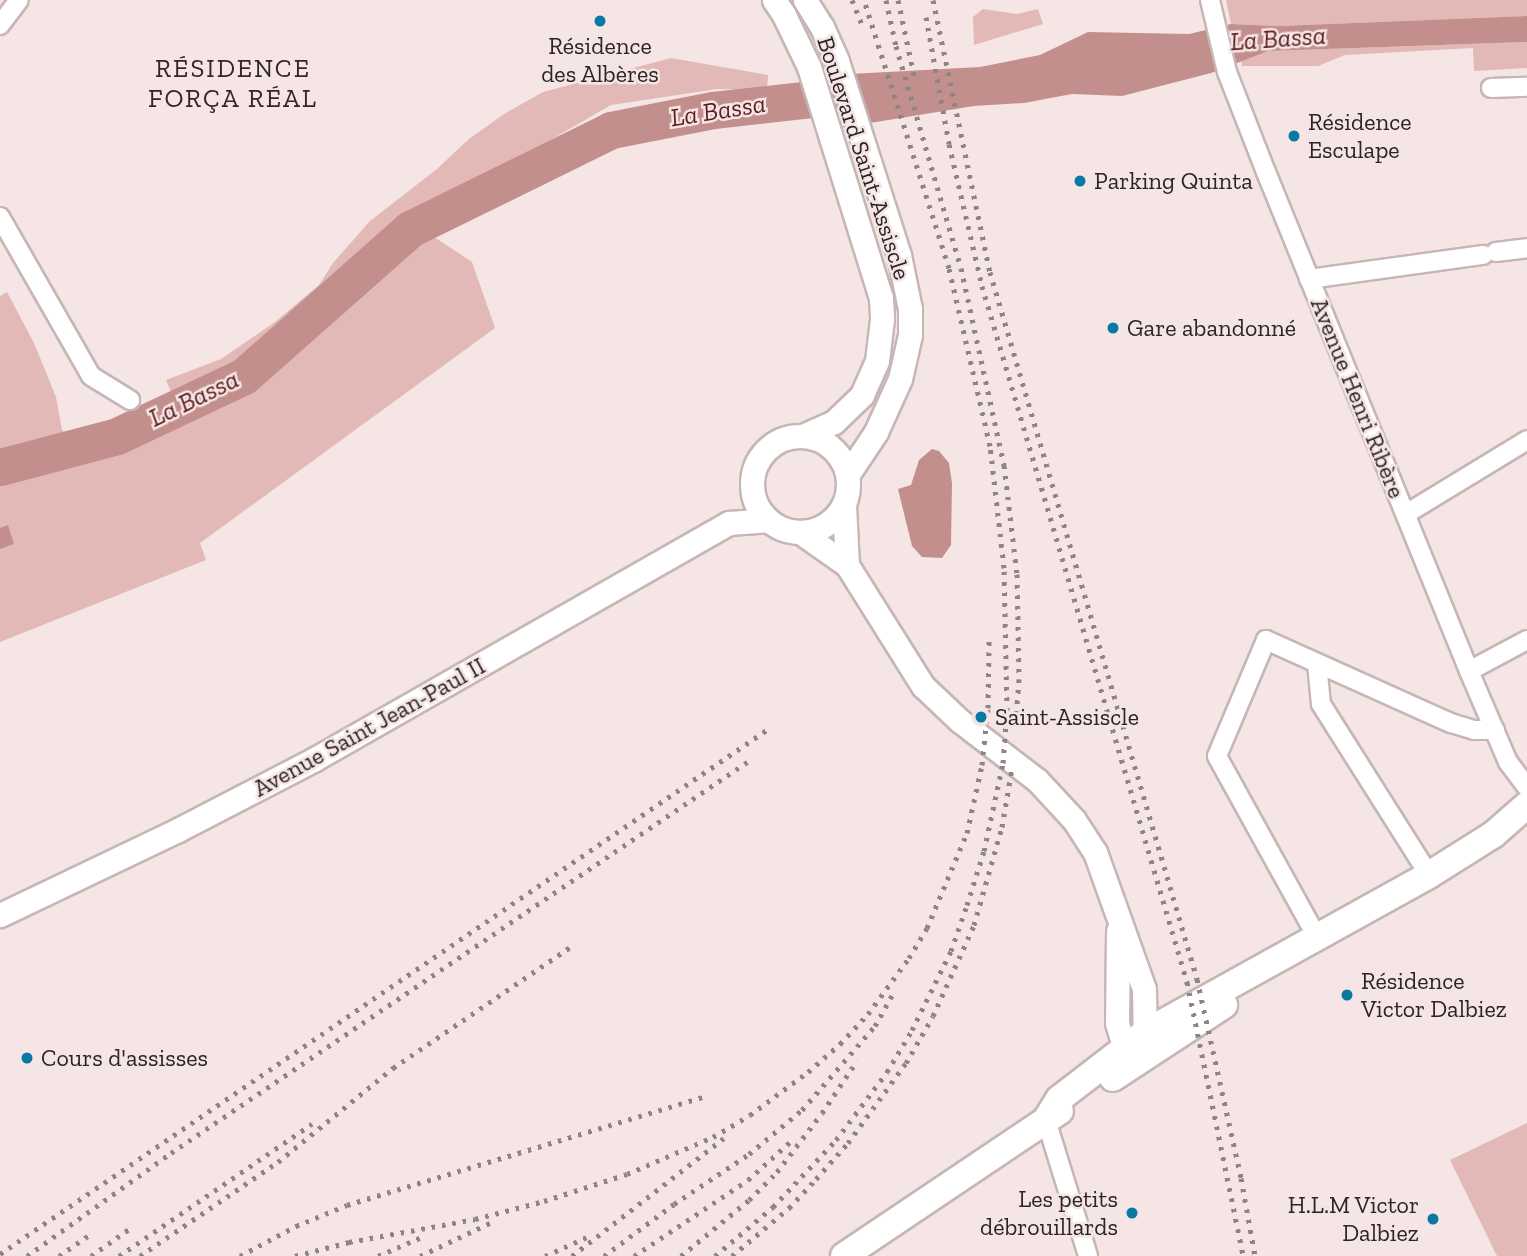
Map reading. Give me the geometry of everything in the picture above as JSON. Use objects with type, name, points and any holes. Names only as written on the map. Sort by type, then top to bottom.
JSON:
[{"type":"main road","points":[[844,1256],[1046,1120],[1134,1051],[1429,875],[1494,834],[1527,805]]},
{"type":"main road","points":[[1134,1051],[1182,1023]]},
{"type":"street","points":[[0,25],[19,0]]},
{"type":"street","name":"Boulevard Saint-Assiscle","points":[[774,0],[785,15],[809,66],[877,277],[881,298],[881,338],[873,373],[863,395],[834,422],[805,435]]},
{"type":"street","name":"Boulevard Saint-Assiscle","points":[[804,0],[822,27],[836,61],[905,278],[910,335],[900,379],[876,432],[848,474]]},
{"type":"street","name":"Avenue Henri Ribère","points":[[1210,0],[1227,72],[1309,279],[1508,762],[1527,787]]},
{"type":"street","points":[[1491,88],[1527,87]]},
{"type":"street","points":[[0,217],[91,376],[130,400]]},
{"type":"street","points":[[1309,279],[1527,248]]},
{"type":"street","points":[[729,523],[762,453],[775,442],[805,435],[833,448],[848,474],[844,505],[847,565]]},
{"type":"street","points":[[1406,514],[1527,440]]},
{"type":"street","points":[[752,478],[752,493],[768,520],[784,529],[800,532],[847,565],[923,685],[960,721],[1037,780],[1074,820],[1100,863],[1118,921],[1144,989],[1182,1023]]},
{"type":"street","points":[[800,532],[826,525],[844,505]]},
{"type":"street","name":"Avenue Saint Jean-Paul II","points":[[0,915],[178,830],[313,760],[729,523],[768,520]]},
{"type":"street","points":[[1318,939],[1217,756],[1266,640],[1451,723],[1474,730],[1495,730]]},
{"type":"street","points":[[1469,671],[1527,640]]},
{"type":"street","points":[[1317,664],[1321,704],[1429,875]]},
{"type":"street","points":[[1118,921],[1117,1023],[1134,1051]]},
{"type":"street","points":[[1134,1051],[1144,989]]},
{"type":"street","points":[[1046,1120],[1088,1256]]},
{"type":"shaded area","points":[[1226,0],[1527,0],[1527,16],[1280,26],[1231,24]]},
{"type":"shaded area","points":[[983,9],[1017,14],[1038,9],[1043,24],[974,45],[973,17]]},
{"type":"shaded area","points":[[1527,42],[1527,68],[1474,71],[1473,48],[1345,55],[1318,66],[1242,66],[1241,60],[1268,51]]},
{"type":"shaded area","points":[[671,58],[768,75],[767,90],[717,89],[611,105],[410,221],[472,262],[495,328],[200,543],[206,560],[0,642],[0,296],[7,292],[34,343],[56,397],[62,430],[91,456],[182,417],[166,380],[221,359],[275,322],[319,285],[333,263],[370,221],[437,169],[469,139],[504,114],[543,92]]},
{"type":"shaded area","points":[[1527,1123],[1527,1256],[1497,1256],[1450,1160]]},
{"type":"water","points":[[1527,16],[1527,42],[1268,51],[1211,73],[1122,96],[1072,94],[1024,103],[974,106],[833,129],[813,76],[980,67],[1040,55],[1088,32],[1189,34],[1231,24],[1280,26]]},
{"type":"water","points":[[932,449],[939,451],[949,463],[952,483],[951,545],[942,558],[922,557],[912,546],[898,489],[911,485],[919,460]]},
{"type":"water","points":[[8,525],[14,544],[0,549],[0,528]]},
{"type":"waterway","name":"La Bassa","points":[[0,467],[117,436],[244,376],[410,229],[611,130],[713,110],[855,94]]},
{"type":"railway","points":[[852,0],[862,25]]},
{"type":"railway","points":[[715,1256],[773,1207],[836,1140],[887,1072],[912,1030],[951,951],[967,905],[984,851],[1003,763],[1007,711],[1004,568],[990,446],[949,268],[864,0]]},
{"type":"railway","points":[[886,0],[896,46],[961,268],[1004,465],[1017,574],[1019,679],[1016,719]]},
{"type":"railway","points":[[898,0],[914,75]]},
{"type":"railway","points":[[933,0],[990,272],[1197,979],[1241,1178],[1255,1256]]},
{"type":"railway","points":[[926,17],[949,144],[982,286],[1187,982],[1243,1256]]},
{"type":"railway","points":[[295,1256],[349,1242],[475,1219],[544,1201],[627,1174],[713,1137],[750,1115],[808,1072],[840,1044],[868,1014],[909,958],[927,928],[967,833],[982,765],[988,708],[989,641]]},
{"type":"railway","points":[[0,1254],[771,727]]},
{"type":"railway","points":[[27,1256],[171,1153],[753,758]]},
{"type":"railway","points":[[732,1256],[789,1208],[848,1143],[906,1063],[933,1016],[974,925],[1002,827],[1012,768]]},
{"type":"railway","points":[[140,1256],[278,1162],[393,1068],[573,945]]},
{"type":"railway","points":[[604,1256],[674,1204],[749,1154],[802,1110],[875,1026],[893,994]]},
{"type":"railway","points":[[681,1256],[749,1200],[777,1172],[857,1061]]},
{"type":"railway","points":[[240,1256],[296,1226],[347,1205],[703,1097]]},
{"type":"railway","points":[[119,1256],[312,1124]]},
{"type":"railway","points":[[572,1256],[724,1138]]},
{"type":"railway","points":[[634,1256],[748,1180],[791,1141]]},
{"type":"railway","points":[[420,1256],[492,1222]]},
{"type":"railway","points":[[91,1256],[132,1227]]},
{"type":"railway","points":[[59,1256],[91,1234]]},
{"type":"railway","points":[[378,1256],[426,1235]]},
{"type":"railway","points":[[545,1256],[587,1237]]},
{"type":"place","name":"Résidence des Albères","points":[[600,21]]},
{"type":"place","name":"Résidence Esculape","points":[[1294,136]]},
{"type":"place","name":"Parking Quinta","points":[[1080,181]]},
{"type":"place","name":"Gare abandonné","points":[[1113,328]]},
{"type":"place","name":"Saint-Assiscle","points":[[981,717]]},
{"type":"place","name":"Résidence Victor Dalbiez","points":[[1347,995]]},
{"type":"place","name":"Cours d'assisses","points":[[27,1058]]},
{"type":"place","name":"Les petits débrouillards","points":[[1132,1213]]},
{"type":"place","name":"H.L.M Victor Dalbiez","points":[[1433,1219]]},
{"type":"district","name":"RÉSIDENCE FORÇA RÉAL","points":[[233,84]]}]
